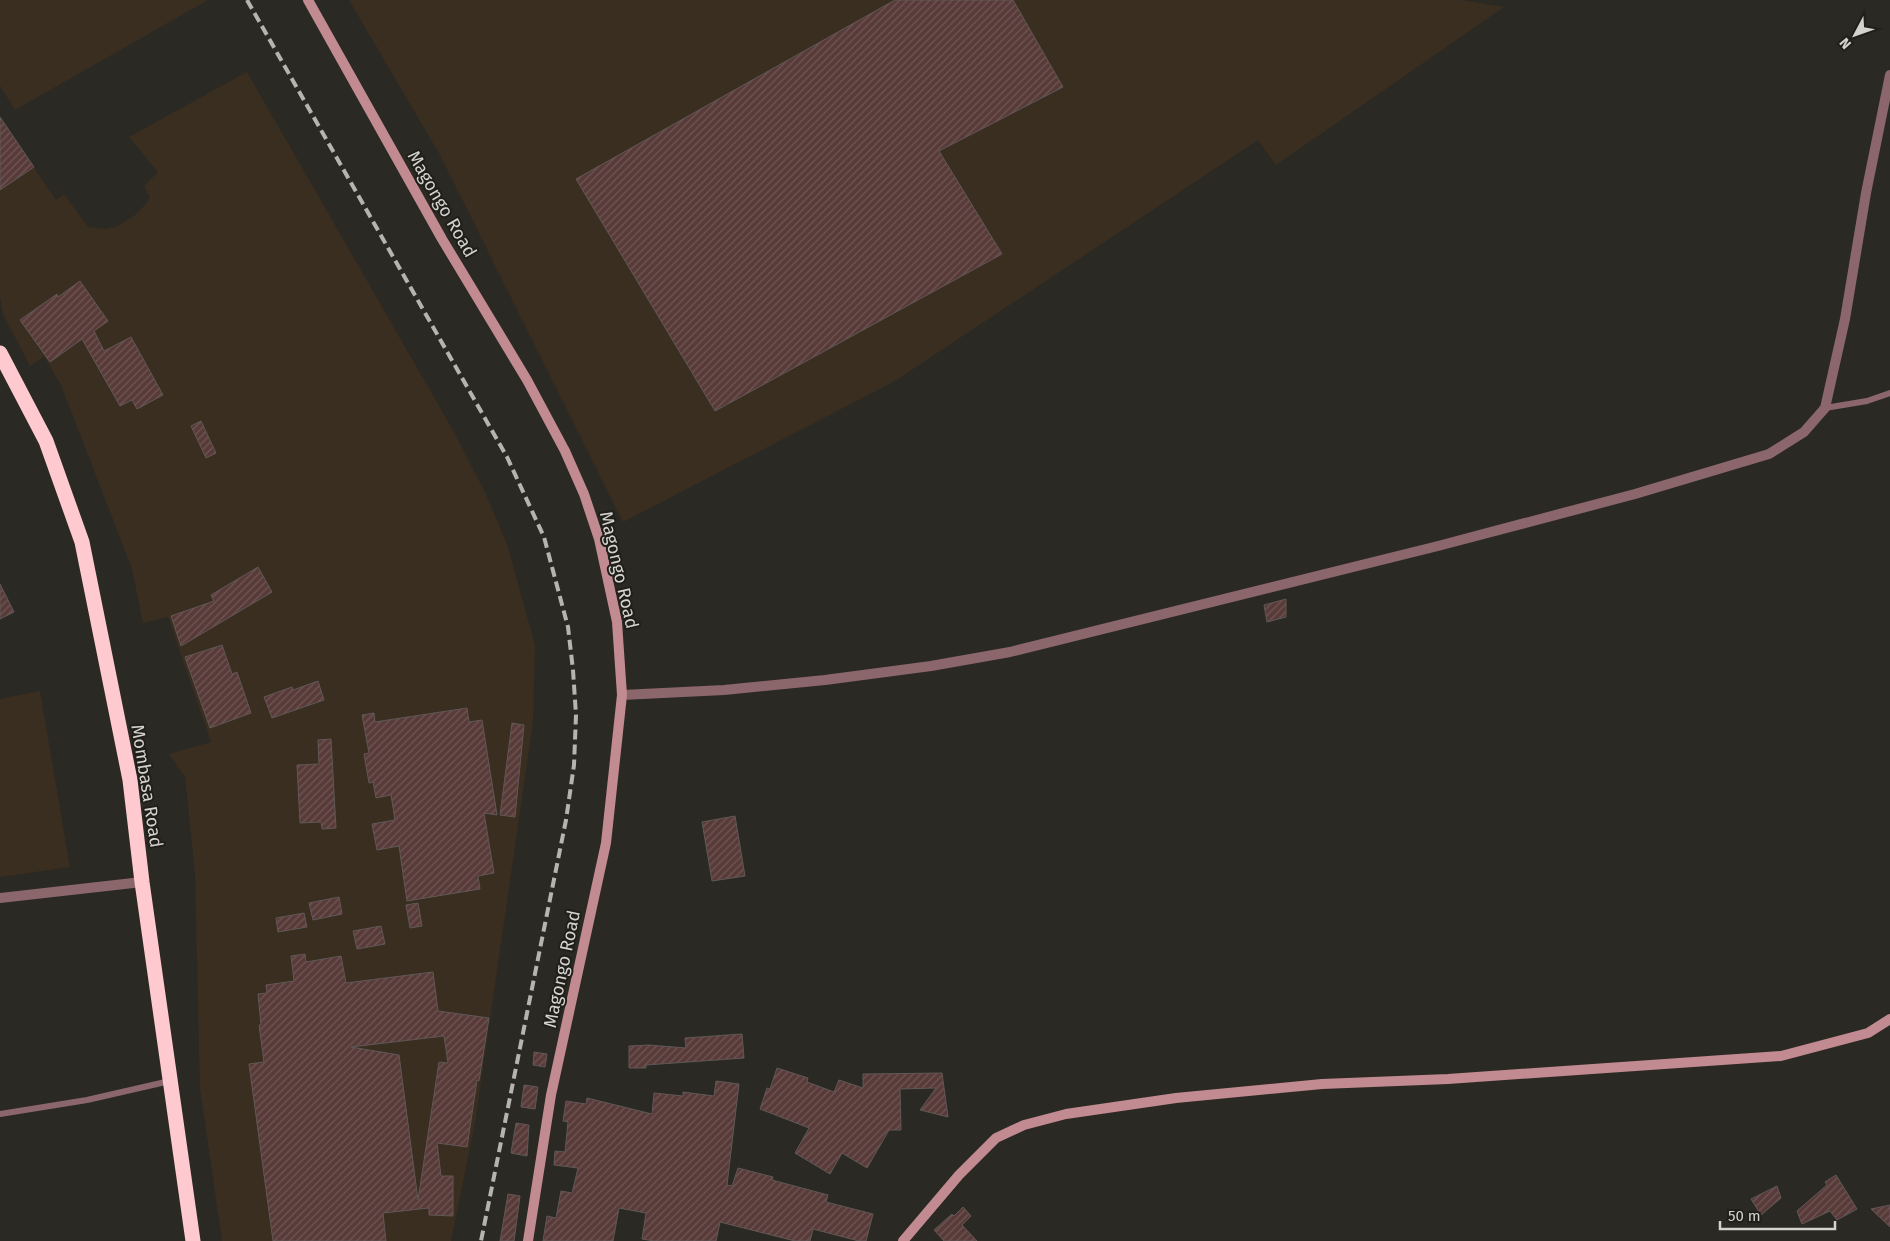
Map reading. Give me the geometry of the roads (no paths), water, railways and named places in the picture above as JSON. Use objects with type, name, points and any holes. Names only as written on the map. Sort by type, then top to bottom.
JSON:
[{"type":"highway","name":"Mombasa Road","points":[[0,353],[46,441],[82,542],[130,780],[142,882],[193,1241]]},
{"type":"street","name":"Magongo Road","points":[[308,0],[442,239],[527,380],[568,460],[584,494],[599,539],[617,622],[622,695],[606,843],[551,1095],[528,1241]]},
{"type":"street","points":[[622,695],[724,690],[825,680],[931,666],[1010,652],[1448,543],[1635,494],[1769,454],[1804,432],[1825,408],[1845,319],[1866,193],[1890,75]]},
{"type":"street","points":[[0,898],[142,882]]},
{"type":"street","points":[[903,1241],[959,1175],[996,1138],[1024,1125],[1066,1114],[1176,1098],[1322,1084],[1448,1079],[1781,1056],[1868,1033],[1890,1018]]},
{"type":"lane","points":[[1825,408],[1866,401],[1890,393]]},
{"type":"lane","points":[[0,1114],[86,1100],[170,1082]]},
{"type":"railway","points":[[247,0],[507,457],[544,537],[568,627],[576,715],[574,765],[566,820],[481,1241]]}]
